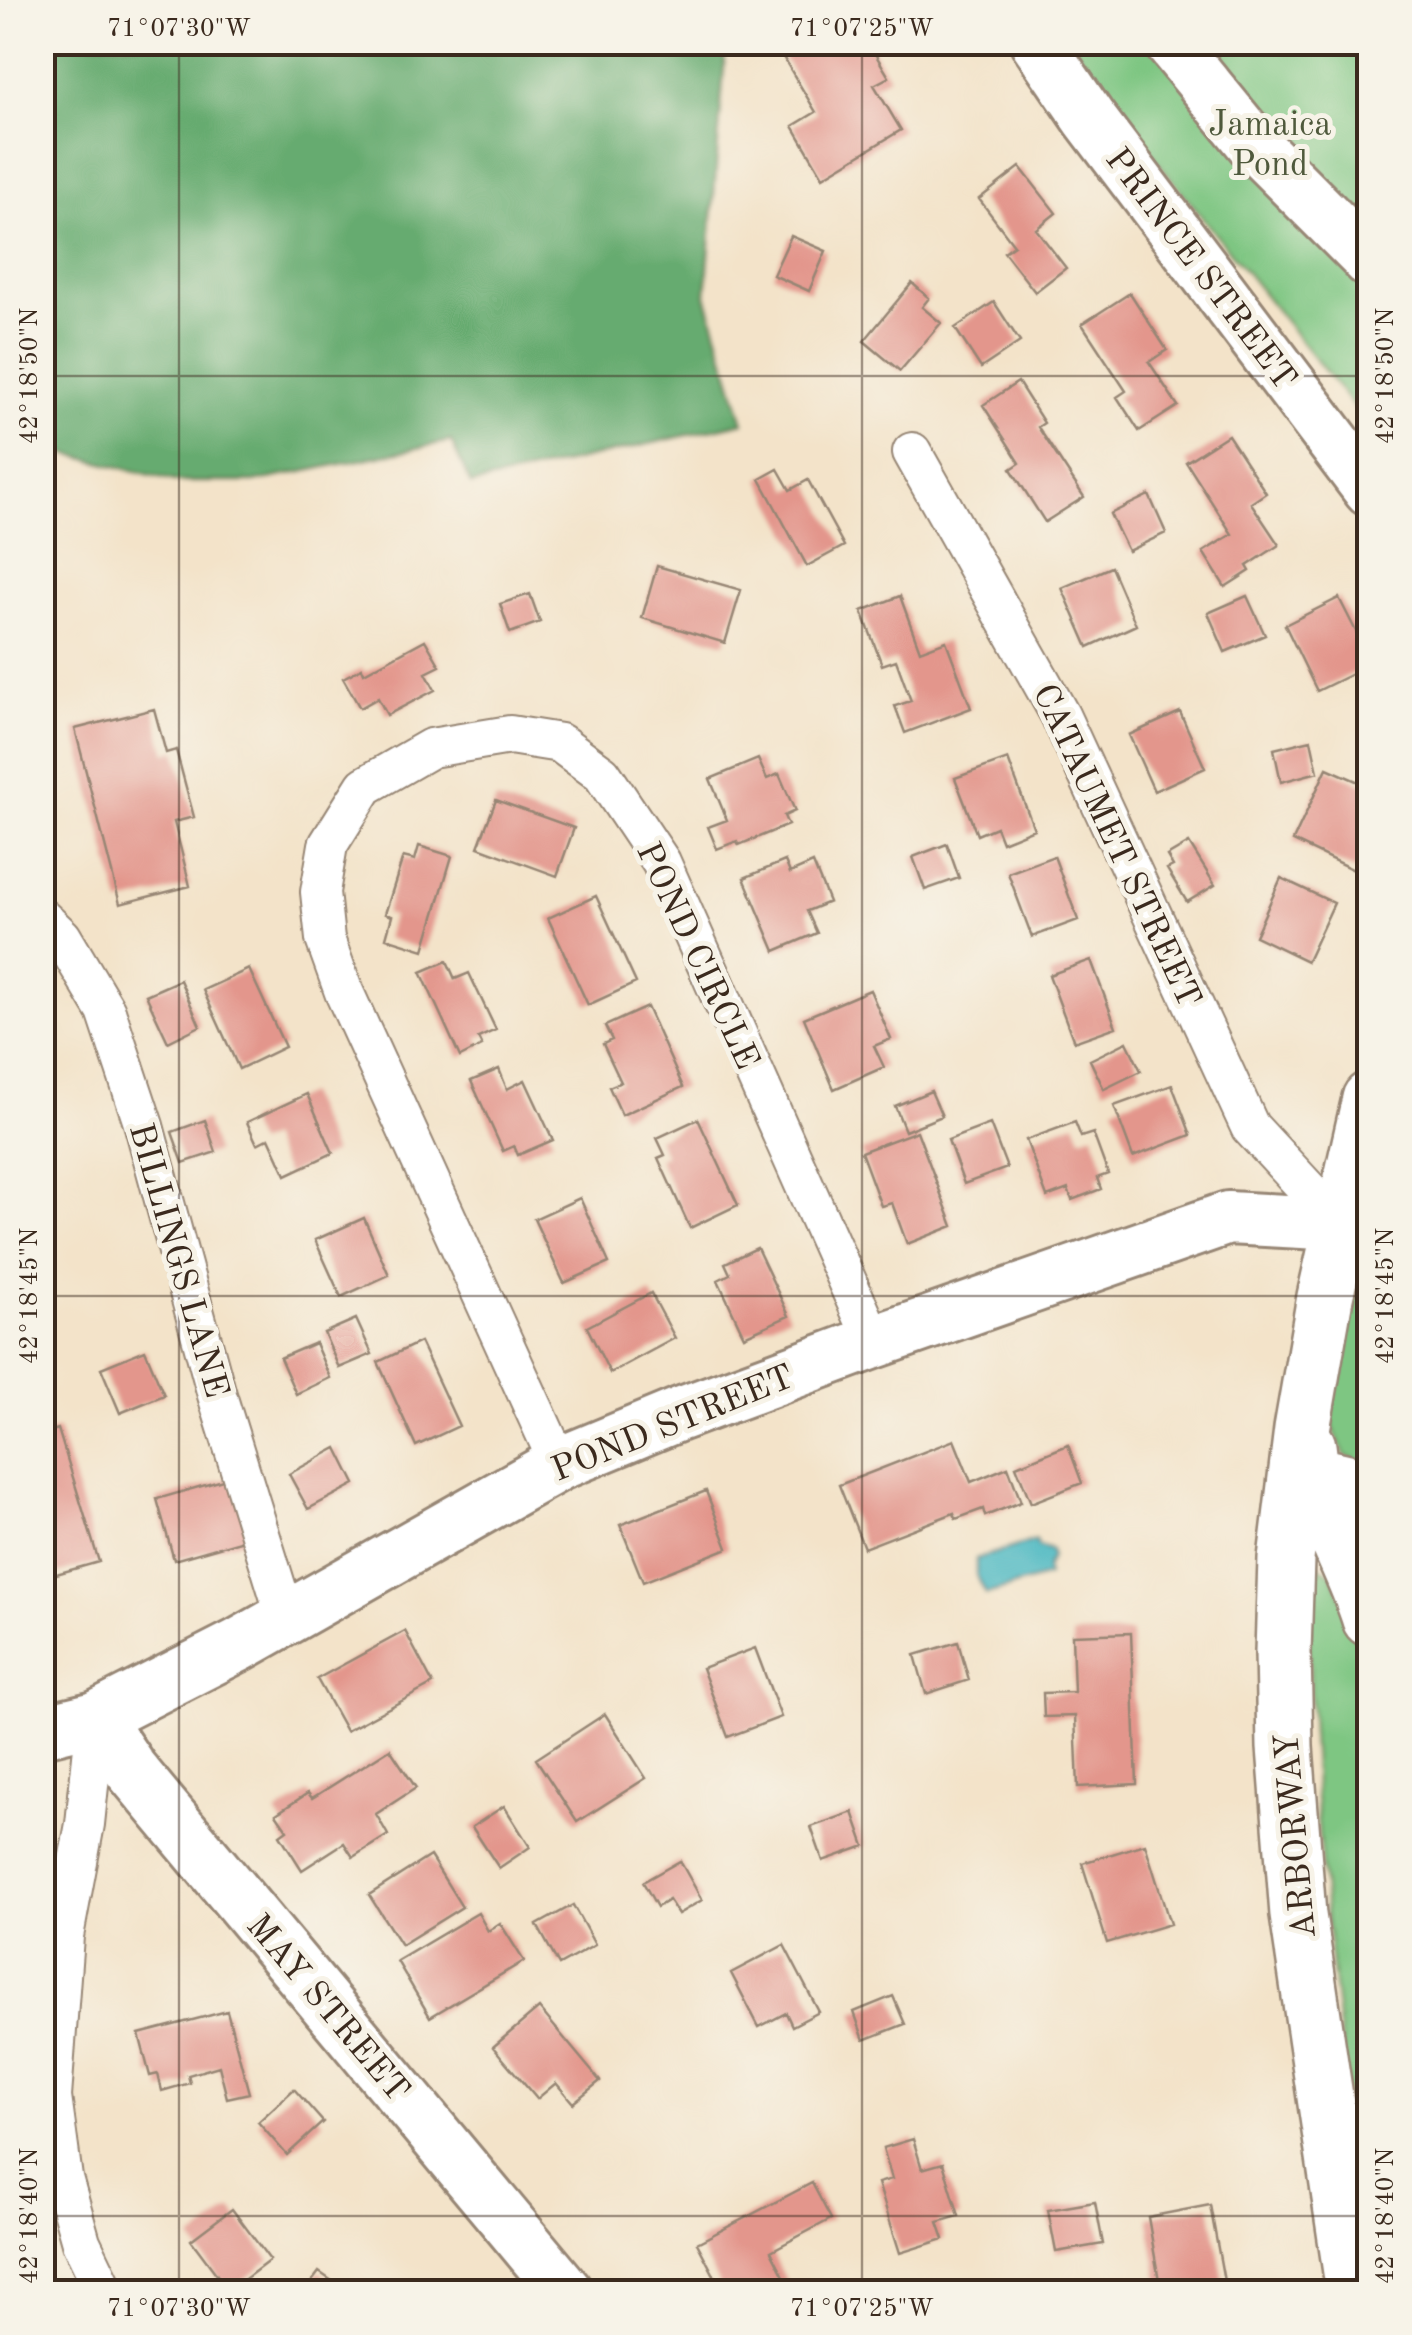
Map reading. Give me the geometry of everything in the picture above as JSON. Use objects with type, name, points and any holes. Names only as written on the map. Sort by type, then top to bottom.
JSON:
[{"type":"highway","name":"ARBORWAY","points":[[1354,2292],[1303,1951],[1285,1747],[1284,1600],[1310,1378],[1340,1224],[1370,1099]]},
{"type":"highway","name":"ARBORWAY","points":[[1310,1378],[1308,1435],[1313,1474],[1370,1619]]},
{"type":"highway","points":[[1313,1474],[1370,1487]]},
{"type":"street","name":"PRINCE STREET","points":[[1038,42],[1089,118],[1370,490]]},
{"type":"street","points":[[1170,42],[1256,146],[1370,261]]},
{"type":"street","name":"CATAUMET STREET","points":[[912,452],[1060,716],[1250,1127],[1340,1224]]},
{"type":"street","name":"POND CIRCLE","points":[[558,1464],[344,992],[326,940],[320,892],[328,845],[365,786],[431,748],[510,735],[526,737],[560,743],[602,774],[661,862],[874,1342]]},
{"type":"street","name":"BILLINGS LANE","points":[[42,918],[62,938],[106,1011],[144,1126],[217,1396],[286,1618]]},
{"type":"street","name":"POND STREET","points":[[42,1730],[96,1718],[286,1618],[558,1464],[680,1414],[1228,1218],[1340,1224]]},
{"type":"street","points":[[96,1718],[85,1824],[64,1936],[52,2097],[63,2178],[81,2242],[105,2292]]},
{"type":"street","name":"MAY STREET","points":[[96,1718],[131,1770],[566,2292]]},
{"type":"green space","points":[[42,43],[726,43],[706,295],[744,422],[471,485],[451,441],[254,482],[179,482],[43,448]]},
{"type":"green space","name":"Jamaica Pond","points":[[1072,43],[1369,43],[1369,426],[1098,87]]},
{"type":"green space","points":[[1369,1218],[1369,1464],[1345,1456],[1333,1428],[1323,1384]]},
{"type":"green space","points":[[1318,1566],[1332,1574],[1353,1626],[1369,1708],[1369,2260],[1318,1830],[1309,1657],[1309,1570]]},
{"type":"water","points":[[1036,1540],[1038,1546],[1051,1550],[1048,1576],[986,1594],[976,1574],[976,1559]]},
{"type":"building","points":[[774,42],[868,42],[889,77],[874,85],[901,130],[823,177],[793,126],[816,112]]},
{"type":"building","points":[[1020,167],[1056,213],[1036,229],[1066,268],[1035,292],[1004,252],[1014,245],[979,199]]},
{"type":"building","points":[[791,236],[826,251],[809,291],[773,275]]},
{"type":"building","points":[[912,283],[929,298],[922,307],[941,323],[900,371],[864,341]]},
{"type":"building","points":[[1130,293],[1167,350],[1149,362],[1178,406],[1139,431],[1117,397],[1126,391],[1082,324]]},
{"type":"building","points":[[994,302],[1020,342],[981,368],[955,328]]},
{"type":"building","points":[[1018,382],[1044,423],[1038,427],[1084,497],[1045,522],[1011,469],[1020,463],[983,405]]},
{"type":"building","points":[[1228,435],[1266,493],[1251,503],[1279,545],[1247,566],[1250,571],[1225,587],[1203,552],[1232,534],[1186,462]]},
{"type":"building","points":[[778,469],[790,490],[808,480],[844,546],[807,566],[760,479]]},
{"type":"building","points":[[1149,495],[1166,533],[1128,551],[1110,514]]},
{"type":"building","points":[[657,566],[741,590],[725,643],[642,618]]},
{"type":"building","points":[[1111,567],[1136,625],[1088,647],[1062,588]]},
{"type":"building","points":[[530,594],[540,622],[510,633],[500,604]]},
{"type":"building","points":[[900,596],[920,651],[946,641],[971,708],[905,733],[895,706],[911,701],[896,660],[882,665],[862,611]]},
{"type":"building","points":[[1247,596],[1265,635],[1225,652],[1208,613]]},
{"type":"building","points":[[1339,598],[1370,665],[1317,691],[1285,625]]},
{"type":"building","points":[[425,640],[440,666],[426,673],[435,690],[387,715],[378,698],[360,708],[343,678],[362,668],[364,673]]},
{"type":"building","points":[[154,709],[166,753],[176,750],[194,817],[174,822],[190,886],[120,904],[75,729]]},
{"type":"building","points":[[1180,712],[1205,768],[1154,791],[1129,735]]},
{"type":"building","points":[[1311,740],[1318,772],[1281,782],[1274,749]]},
{"type":"building","points":[[758,759],[767,779],[779,774],[795,811],[784,816],[788,825],[739,845],[737,841],[717,849],[708,827],[727,820],[710,779]]},
{"type":"building","points":[[1008,759],[1034,829],[1002,842],[996,827],[977,835],[955,778]]},
{"type":"building","points":[[1327,768],[1370,787],[1362,806],[1370,809],[1370,842],[1356,871],[1293,841]]},
{"type":"building","points":[[496,800],[574,828],[557,876],[478,847]]},
{"type":"building","points":[[1189,843],[1215,885],[1187,902],[1167,869],[1173,866],[1167,856]]},
{"type":"building","points":[[947,844],[959,878],[925,890],[913,857]]},
{"type":"building","points":[[419,846],[452,856],[424,950],[386,938],[392,916],[385,914],[403,857],[415,860]]},
{"type":"building","points":[[1054,856],[1078,920],[1032,937],[1008,873]]},
{"type":"building","points":[[785,861],[790,873],[813,863],[829,902],[807,911],[817,933],[775,951],[744,878]]},
{"type":"building","points":[[1281,878],[1334,903],[1307,961],[1255,936]]},
{"type":"building","points":[[596,896],[636,983],[588,1005],[548,918]]},
{"type":"building","points":[[1091,960],[1116,1027],[1074,1042],[1049,975]]},
{"type":"building","points":[[447,961],[455,979],[469,973],[496,1030],[478,1038],[482,1046],[460,1057],[421,972]]},
{"type":"building","points":[[249,969],[285,1047],[239,1069],[203,990]]},
{"type":"building","points":[[180,980],[200,1026],[168,1042],[146,995]]},
{"type":"building","points":[[870,990],[891,1039],[874,1046],[884,1067],[834,1089],[804,1018]]},
{"type":"building","points":[[647,1007],[683,1087],[622,1115],[609,1087],[621,1082],[603,1044],[612,1040],[605,1026]]},
{"type":"building","points":[[1127,1042],[1141,1071],[1104,1089],[1090,1060]]},
{"type":"building","points":[[499,1069],[507,1089],[525,1080],[553,1140],[518,1155],[514,1146],[503,1151],[471,1081]]},
{"type":"building","points":[[1172,1085],[1191,1135],[1133,1157],[1114,1106]]},
{"type":"building","points":[[931,1091],[942,1116],[905,1131],[895,1106]]},
{"type":"building","points":[[307,1094],[333,1153],[286,1175],[269,1138],[257,1144],[247,1122]]},
{"type":"building","points":[[698,1119],[738,1205],[690,1228],[658,1158],[665,1155],[657,1138]]},
{"type":"building","points":[[205,1120],[216,1152],[183,1163],[172,1132]]},
{"type":"building","points":[[1075,1122],[1081,1137],[1093,1133],[1108,1174],[1097,1178],[1101,1189],[1072,1200],[1068,1189],[1047,1197],[1026,1140]]},
{"type":"building","points":[[990,1124],[1007,1168],[964,1184],[948,1140]]},
{"type":"building","points":[[917,1131],[953,1226],[907,1244],[892,1203],[881,1206],[861,1152]]},
{"type":"building","points":[[580,1198],[609,1263],[564,1283],[534,1219]]},
{"type":"building","points":[[364,1218],[389,1275],[341,1297],[315,1240]]},
{"type":"building","points":[[757,1248],[789,1316],[744,1336],[718,1280],[730,1274],[725,1263]]},
{"type":"building","points":[[651,1293],[675,1338],[610,1373],[587,1327]]},
{"type":"building","points":[[356,1319],[372,1354],[339,1368],[324,1333]]},
{"type":"building","points":[[420,1342],[459,1426],[416,1446],[378,1362]]},
{"type":"building","points":[[315,1343],[330,1378],[296,1394],[280,1358]]},
{"type":"building","points":[[145,1350],[164,1395],[120,1413],[101,1368]]},
{"type":"building","points":[[58,1429],[99,1562],[42,1578],[42,1434]]},
{"type":"building","points":[[954,1440],[971,1482],[1008,1467],[1021,1502],[985,1516],[983,1509],[956,1519],[954,1513],[864,1548],[839,1485]]},
{"type":"building","points":[[1068,1445],[1082,1483],[1031,1503],[1016,1466]]},
{"type":"building","points":[[337,1448],[355,1484],[308,1509],[289,1474]]},
{"type":"building","points":[[233,1477],[251,1538],[174,1560],[157,1499]]},
{"type":"building","points":[[706,1491],[728,1548],[643,1582],[620,1525]]},
{"type":"building","points":[[405,1631],[433,1684],[346,1731],[317,1679]]},
{"type":"building","points":[[1131,1633],[1137,1784],[1078,1787],[1075,1716],[1044,1717],[1043,1693],[1074,1692],[1072,1635]]},
{"type":"building","points":[[958,1642],[969,1680],[926,1694],[915,1655]]},
{"type":"building","points":[[755,1648],[781,1717],[728,1737],[702,1668]]},
{"type":"building","points":[[605,1714],[646,1778],[577,1822],[536,1759]]},
{"type":"building","points":[[390,1749],[416,1788],[376,1814],[388,1835],[353,1857],[344,1843],[302,1870],[280,1835],[287,1830],[276,1814],[308,1793],[312,1798]]},
{"type":"building","points":[[504,1806],[530,1847],[499,1868],[472,1827]]},
{"type":"building","points":[[853,1812],[865,1846],[823,1861],[811,1827]]},
{"type":"building","points":[[1145,1844],[1170,1924],[1107,1943],[1082,1863]]},
{"type":"building","points":[[430,1856],[462,1907],[401,1945],[369,1895]]},
{"type":"building","points":[[680,1861],[702,1900],[678,1914],[669,1900],[657,1907],[643,1882]]},
{"type":"building","points":[[573,1905],[595,1945],[559,1965],[537,1925]]},
{"type":"building","points":[[478,1913],[488,1931],[500,1923],[524,1961],[430,2017],[397,1961]]},
{"type":"building","points":[[784,1945],[819,2012],[792,2026],[786,2013],[759,2027],[731,1973]]},
{"type":"building","points":[[893,1996],[905,2024],[864,2040],[854,2012]]},
{"type":"building","points":[[539,2008],[600,2081],[573,2103],[556,2083],[537,2099],[493,2047]]},
{"type":"building","points":[[227,2011],[249,2093],[227,2098],[219,2066],[188,2075],[190,2083],[162,2091],[158,2074],[150,2076],[139,2034]]},
{"type":"building","points":[[294,2089],[323,2122],[287,2155],[258,2122]]},
{"type":"building","points":[[913,2139],[922,2169],[943,2163],[959,2216],[938,2222],[944,2239],[900,2253],[878,2183],[892,2179],[883,2148]]},
{"type":"building","points":[[812,2183],[831,2219],[771,2251],[787,2282],[767,2292],[723,2292],[697,2243]]},
{"type":"building","points":[[1095,2202],[1103,2244],[1056,2252],[1048,2210]]},
{"type":"building","points":[[1210,2205],[1226,2292],[1161,2292],[1148,2217]]},
{"type":"building","points":[[232,2209],[270,2260],[229,2291],[191,2240]]},
{"type":"building","points":[[319,2272],[348,2292],[304,2292]]}]
